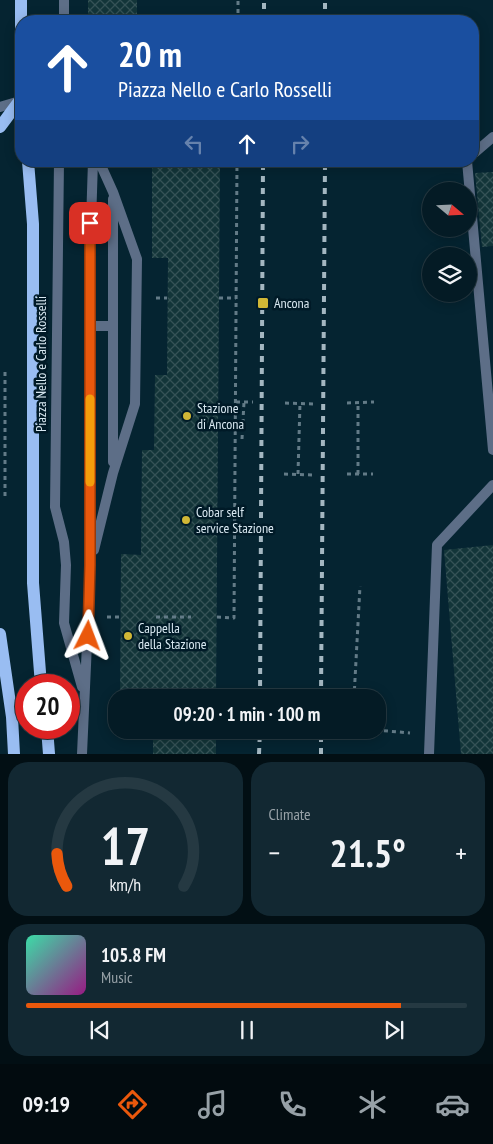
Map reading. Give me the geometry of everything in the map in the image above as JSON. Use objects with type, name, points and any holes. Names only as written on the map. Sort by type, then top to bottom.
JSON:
[{"type":"main road","points":[[21,0],[21,15]]},
{"type":"main road","points":[[0,127],[15,110]]},
{"type":"main road","name":"Piazza Nello e Carlo Rosselli","points":[[28,167],[33,224],[33,565],[40,674]]},
{"type":"main road","points":[[0,634],[12,717],[14,754]]},
{"type":"main road","points":[[48,739],[49,754]]},
{"type":"lane","points":[[64,0],[64,15]]},
{"type":"lane","points":[[0,107],[15,104]]},
{"type":"lane","points":[[479,149],[493,137]]},
{"type":"lane","name":"Piazza Nello e Carlo Rosselli","points":[[59,167],[55,507],[64,542],[66,565],[64,623],[84,694]]},
{"type":"lane","points":[[82,754],[90,565],[93,167]]},
{"type":"lane","points":[[90,565],[113,473],[135,404],[137,259],[113,192],[102,167]]},
{"type":"lane","points":[[468,167],[493,450]]},
{"type":"lane","points":[[113,192],[113,473]]},
{"type":"lane","points":[[91,326],[113,326]]},
{"type":"lane","points":[[429,754],[437,545],[493,485]]},
{"type":"path","points":[[238,0],[238,15]]},
{"type":"path","points":[[217,617],[234,618],[237,167]]},
{"type":"path","points":[[150,298],[167,298]]},
{"type":"path","points":[[219,298],[236,298]]},
{"type":"path","points":[[5,368],[5,496]]},
{"type":"path","points":[[236,402],[253,402]]},
{"type":"path","points":[[242,439],[244,402]]},
{"type":"path","points":[[358,402],[358,474]]},
{"type":"path","points":[[347,403],[374,402]]},
{"type":"path","points":[[285,403],[316,404]]},
{"type":"path","points":[[298,474],[300,403]]},
{"type":"path","points":[[284,474],[315,475]]},
{"type":"path","points":[[347,474],[374,474]]},
{"type":"path","points":[[354,689],[360,586]]},
{"type":"path","points":[[156,617],[191,617]]},
{"type":"path","points":[[386,731],[431,735]]},
{"type":"building","points":[[88,0],[137,0],[137,15],[88,15]]},
{"type":"building","name":"Stazione di Ancona","points":[[152,167],[220,167],[216,689],[120,689],[121,554],[141,555],[142,450],[154,450],[155,375],[167,375],[168,258],[152,258]]},
{"type":"building","points":[[493,172],[493,246],[482,247],[478,182],[476,182],[475,173]]},
{"type":"building","points":[[493,545],[493,754],[461,754],[444,550]]},
{"type":"building","points":[[153,739],[216,739],[216,754],[153,754]]},
{"type":"railway","points":[[264,0],[264,15]]},
{"type":"railway","points":[[325,0],[325,15]]},
{"type":"railway","points":[[260,689],[263,167]]},
{"type":"railway","points":[[321,689],[325,167]]},
{"type":"railway","points":[[259,754],[260,739]]},
{"type":"railway","points":[[321,739],[321,754]]},
{"type":"slow traffic","points":[[90,399],[90,482]]},
{"type":"place","name":"Ancona","points":[[263,303]]},
{"type":"place","name":"Stazione di Ancona","points":[[187,416]]},
{"type":"place","name":"Cobar self service Stazione","points":[[186,520]]},
{"type":"place","name":"Cappella della Stazione","points":[[128,636]]},
{"type":"route","points":[[88,636],[90,565],[90,223]]}]
